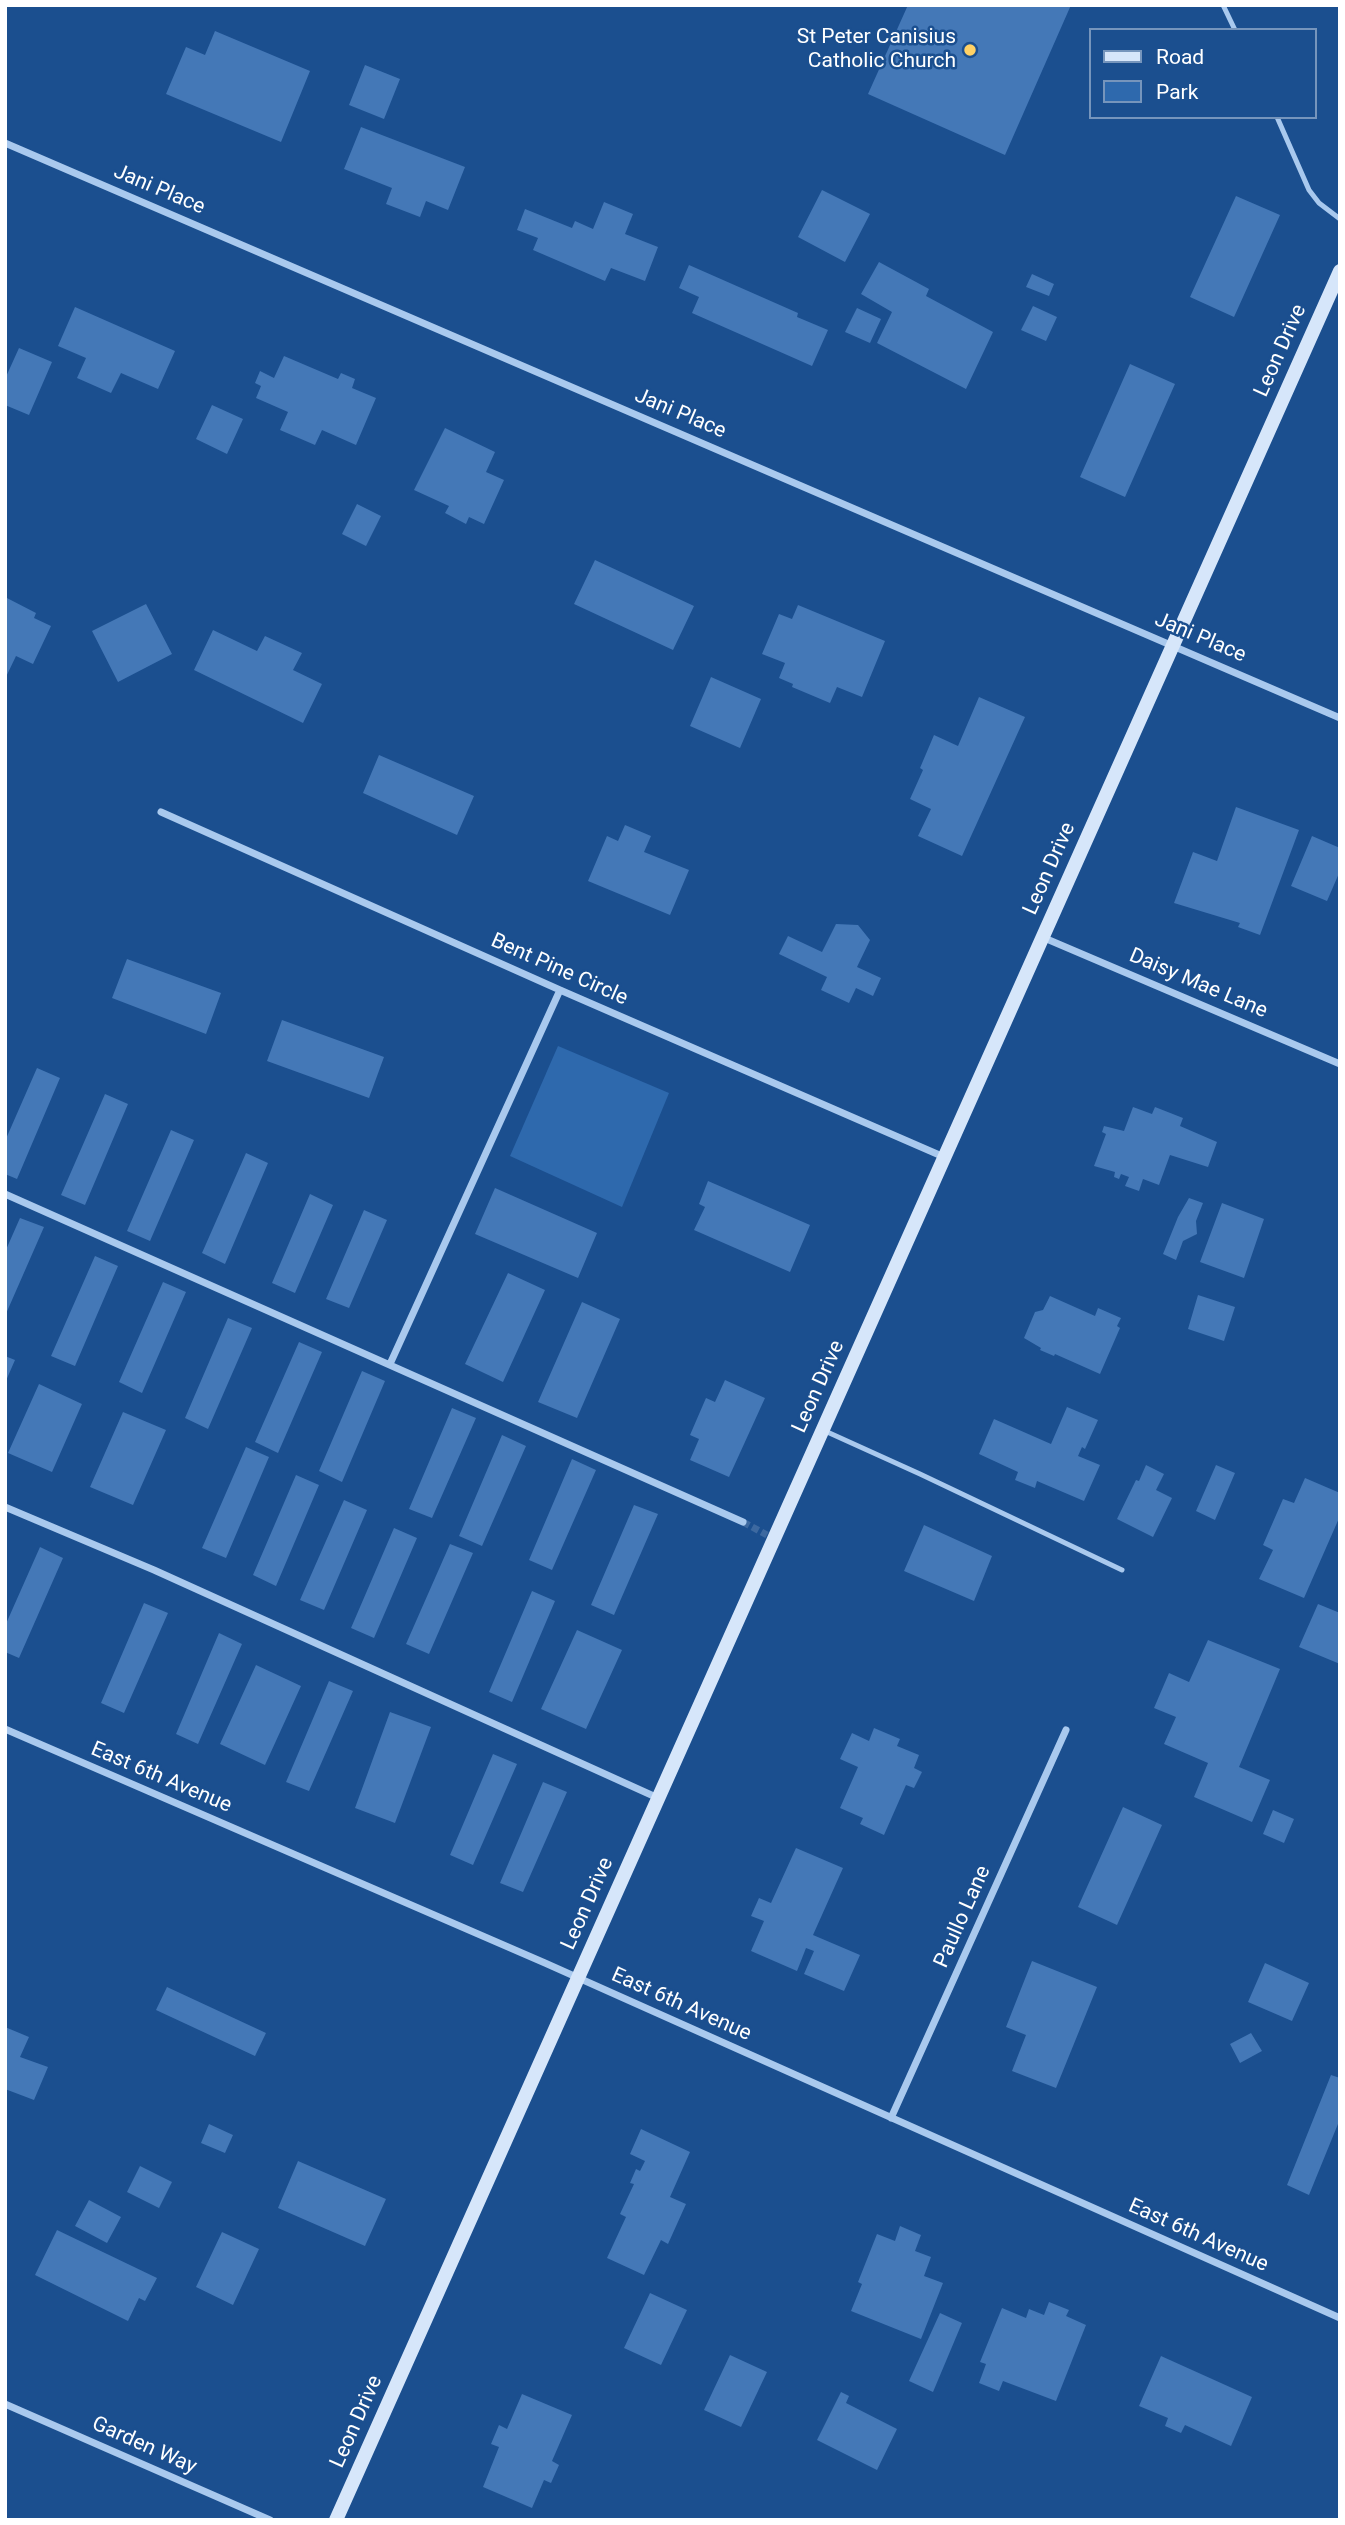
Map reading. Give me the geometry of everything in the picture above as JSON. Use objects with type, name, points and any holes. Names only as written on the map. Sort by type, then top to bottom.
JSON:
[{"type":"street","name":"Jani Place","points":[[5,143],[1340,718]]},
{"type":"street","name":"Leon Drive","points":[[336,2520],[658,1798],[770,1537],[822,1430],[1340,271]]},
{"type":"street","name":"Bent Pine Circle","points":[[161,812],[944,1157]]},
{"type":"street","name":"Daisy Mae Lane","points":[[1042,937],[1340,1064]]},
{"type":"street","points":[[390,1364],[560,990]]},
{"type":"street","points":[[5,1194],[743,1522]]},
{"type":"street","points":[[5,1507],[154,1570],[658,1798]]},
{"type":"street","name":"East 6th Avenue","points":[[5,1729],[577,1978],[1340,2318]]},
{"type":"street","name":"Paullo Lane","points":[[891,2118],[1066,1730]]},
{"type":"street","name":"Garden Way","points":[[5,2404],[270,2520]]},
{"type":"lane","points":[[1223,5],[1234,28]]},
{"type":"lane","points":[[1278,119],[1309,190],[1319,203],[1340,219]]},
{"type":"lane","points":[[822,1430],[1122,1570]]},
{"type":"green space","points":[[558,1046],[669,1093],[622,1207],[510,1156]]},
{"type":"building","name":"St Peter Canisius Catholic Church","points":[[908,5],[1071,5],[1005,155],[868,94]]},
{"type":"building","points":[[215,31],[310,71],[281,142],[166,94],[186,47],[205,55]]},
{"type":"building","points":[[365,65],[400,79],[384,119],[349,105]]},
{"type":"building","points":[[361,127],[465,167],[448,210],[426,201],[420,217],[386,204],[392,188],[344,169]]},
{"type":"building","points":[[822,190],[870,214],[845,262],[798,237]]},
{"type":"building","points":[[1236,196],[1280,215],[1234,317],[1190,297]]},
{"type":"building","points":[[604,202],[633,214],[625,234],[658,247],[645,281],[611,268],[605,281],[533,250],[538,238],[517,230],[525,209],[572,228],[575,221],[593,229]]},
{"type":"building","points":[[879,262],[929,289],[926,296],[993,332],[966,389],[877,343],[892,312],[861,294]]},
{"type":"building","points":[[689,265],[798,313],[797,317],[828,330],[812,366],[692,313],[699,297],[679,288]]},
{"type":"building","points":[[1032,274],[1054,284],[1049,296],[1026,287]]},
{"type":"building","points":[[1033,306],[1057,317],[1046,341],[1021,330]]},
{"type":"building","points":[[75,307],[175,351],[158,389],[121,373],[111,393],[77,378],[86,358],[58,346]]},
{"type":"building","points":[[857,308],[881,319],[870,343],[845,332]]},
{"type":"building","points":[[19,348],[52,362],[29,415],[5,405],[5,379]]},
{"type":"building","points":[[284,356],[338,379],[341,373],[355,379],[352,388],[376,398],[356,445],[322,430],[315,445],[280,430],[288,412],[256,398],[261,386],[255,383],[260,371],[274,378]]},
{"type":"building","points":[[1130,364],[1175,384],[1125,497],[1080,477]]},
{"type":"building","points":[[212,405],[243,419],[227,454],[196,439]]},
{"type":"building","points":[[445,428],[495,452],[486,472],[504,480],[484,524],[469,517],[466,524],[445,513],[449,506],[414,490]]},
{"type":"building","points":[[357,504],[381,516],[366,546],[342,534]]},
{"type":"building","points":[[595,560],[694,606],[673,650],[574,604]]},
{"type":"building","points":[[5,597],[36,613],[34,618],[51,626],[33,664],[16,656],[5,679]]},
{"type":"building","points":[[146,604],[172,654],[118,682],[92,631]]},
{"type":"building","points":[[798,605],[885,641],[862,697],[837,687],[830,703],[792,687],[793,684],[779,678],[785,663],[762,654],[779,614],[792,619]]},
{"type":"building","points":[[213,630],[257,651],[265,636],[302,653],[293,670],[322,684],[303,723],[194,670]]},
{"type":"building","points":[[711,677],[761,699],[740,748],[690,726]]},
{"type":"building","points":[[979,697],[1025,717],[962,856],[918,836],[931,809],[910,799],[934,735],[958,746]]},
{"type":"building","points":[[379,755],[474,796],[457,835],[363,793]]},
{"type":"building","points":[[1236,807],[1299,830],[1260,935],[1238,927],[1240,923],[1174,903],[1193,852],[1217,861]]},
{"type":"building","points":[[625,825],[651,836],[644,852],[689,870],[670,915],[588,881],[607,836],[618,841]]},
{"type":"building","points":[[1312,836],[1340,848],[1340,871],[1327,901],[1291,886]]},
{"type":"building","points":[[836,924],[858,925],[870,940],[857,967],[881,978],[873,996],[856,988],[849,1003],[821,990],[827,977],[779,954],[788,936],[822,952]]},
{"type":"building","points":[[127,959],[221,993],[206,1034],[112,998]]},
{"type":"building","points":[[282,1020],[384,1057],[369,1098],[267,1061]]},
{"type":"building","points":[[37,1068],[60,1078],[17,1179],[5,1174],[5,1141]]},
{"type":"building","points":[[105,1094],[128,1104],[85,1205],[61,1195]]},
{"type":"building","points":[[1133,1107],[1152,1114],[1155,1107],[1183,1118],[1180,1126],[1217,1142],[1208,1167],[1170,1155],[1159,1185],[1143,1179],[1139,1191],[1125,1186],[1129,1177],[1121,1174],[1119,1179],[1114,1177],[1115,1172],[1094,1166],[1106,1134],[1102,1132],[1104,1126],[1124,1131]]},
{"type":"building","points":[[171,1130],[194,1140],[150,1241],[127,1231]]},
{"type":"building","points":[[246,1153],[268,1163],[225,1264],[202,1253]]},
{"type":"building","points":[[708,1181],[810,1225],[790,1272],[694,1230],[705,1207],[699,1204]]},
{"type":"building","points":[[495,1188],[597,1233],[578,1278],[475,1234]]},
{"type":"building","points":[[310,1194],[333,1205],[295,1293],[272,1283]]},
{"type":"building","points":[[1189,1198],[1203,1203],[1196,1221],[1197,1234],[1183,1241],[1176,1260],[1163,1254]]},
{"type":"building","points":[[1222,1203],[1264,1219],[1244,1278],[1200,1262]]},
{"type":"building","points":[[364,1210],[387,1220],[349,1308],[326,1299]]},
{"type":"building","points":[[20,1218],[44,1227],[5,1316],[5,1252]]},
{"type":"building","points":[[95,1256],[118,1266],[75,1366],[51,1356]]},
{"type":"building","points":[[508,1273],[545,1290],[503,1382],[465,1364]]},
{"type":"building","points":[[163,1282],[186,1292],[142,1393],[119,1382]]},
{"type":"building","points":[[1198,1295],[1235,1307],[1224,1341],[1188,1329]]},
{"type":"building","points":[[1050,1296],[1095,1316],[1098,1308],[1121,1318],[1117,1326],[1120,1328],[1100,1374],[1040,1350],[1041,1348],[1024,1338],[1035,1312],[1043,1310]]},
{"type":"building","points":[[582,1302],[620,1319],[577,1418],[538,1402]]},
{"type":"building","points":[[228,1318],[252,1328],[208,1429],[185,1418]]},
{"type":"building","points":[[299,1342],[322,1352],[278,1453],[255,1442]]},
{"type":"building","points":[[5,1356],[15,1360],[5,1383]]},
{"type":"building","points":[[362,1371],[385,1381],[342,1482],[319,1471]]},
{"type":"building","points":[[725,1380],[765,1398],[729,1477],[690,1460],[699,1439],[690,1435],[706,1398],[715,1402]]},
{"type":"building","points":[[39,1384],[82,1404],[52,1472],[8,1453]]},
{"type":"building","points":[[1067,1407],[1098,1420],[1085,1449],[1082,1447],[1078,1456],[1100,1465],[1084,1501],[1037,1481],[1035,1488],[1015,1480],[1018,1472],[979,1454],[994,1419],[1051,1444]]},
{"type":"building","points":[[452,1408],[476,1418],[432,1518],[409,1509]]},
{"type":"building","points":[[123,1412],[166,1430],[133,1505],[90,1487]]},
{"type":"building","points":[[502,1435],[526,1446],[482,1546],[459,1536]]},
{"type":"building","points":[[246,1447],[269,1457],[226,1558],[202,1548]]},
{"type":"building","points":[[572,1459],[596,1470],[552,1570],[529,1560]]},
{"type":"building","points":[[1146,1465],[1164,1474],[1156,1490],[1172,1498],[1153,1537],[1117,1519]]},
{"type":"building","points":[[1216,1465],[1235,1473],[1215,1520],[1196,1511]]},
{"type":"building","points":[[296,1475],[319,1485],[276,1586],[253,1575]]},
{"type":"building","points":[[1305,1478],[1340,1493],[1340,1516],[1304,1598],[1259,1579],[1273,1550],[1263,1545],[1283,1499],[1294,1503]]},
{"type":"building","points":[[344,1500],[367,1510],[324,1610],[300,1600]]},
{"type":"building","points":[[634,1505],[658,1514],[614,1615],[591,1605]]},
{"type":"building","points":[[924,1525],[992,1556],[974,1601],[904,1571]]},
{"type":"building","points":[[394,1528],[417,1538],[374,1638],[351,1628]]},
{"type":"building","points":[[450,1544],[473,1553],[429,1654],[406,1644]]},
{"type":"building","points":[[40,1547],[63,1558],[19,1658],[5,1652],[5,1626]]},
{"type":"building","points":[[532,1591],[555,1601],[512,1702],[489,1692]]},
{"type":"building","points":[[144,1603],[168,1613],[124,1713],[101,1703]]},
{"type":"building","points":[[1318,1604],[1340,1613],[1340,1664],[1299,1647]]},
{"type":"building","points":[[577,1630],[622,1650],[586,1729],[541,1709]]},
{"type":"building","points":[[219,1633],[242,1644],[198,1744],[176,1734]]},
{"type":"building","points":[[1208,1640],[1280,1669],[1239,1767],[1270,1780],[1252,1822],[1194,1797],[1208,1763],[1164,1744],[1176,1717],[1154,1708],[1169,1673],[1189,1682]]},
{"type":"building","points":[[256,1665],[301,1686],[265,1765],[220,1744]]},
{"type":"building","points":[[329,1681],[353,1691],[309,1791],[286,1782]]},
{"type":"building","points":[[390,1712],[431,1727],[395,1823],[355,1808]]},
{"type":"building","points":[[874,1728],[900,1739],[897,1746],[919,1755],[914,1768],[922,1772],[914,1788],[906,1785],[884,1835],[860,1824],[863,1818],[840,1808],[858,1767],[840,1759],[852,1733],[869,1741]]},
{"type":"building","points":[[493,1754],[517,1764],[473,1865],[450,1855]]},
{"type":"building","points":[[543,1782],[567,1792],[523,1892],[500,1883]]},
{"type":"building","points":[[1123,1807],[1162,1825],[1117,1925],[1078,1907]]},
{"type":"building","points":[[1273,1810],[1294,1819],[1284,1843],[1263,1834]]},
{"type":"building","points":[[796,1848],[843,1868],[813,1935],[860,1955],[844,1991],[804,1974],[814,1951],[806,1948],[797,1971],[751,1951],[764,1921],[751,1916],[759,1898],[771,1903]]},
{"type":"building","points":[[1032,1961],[1097,1987],[1056,2088],[1012,2071],[1026,2035],[1006,2027]]},
{"type":"building","points":[[1265,1963],[1309,1983],[1292,2021],[1248,2002]]},
{"type":"building","points":[[167,1987],[266,2033],[255,2056],[156,2010]]},
{"type":"building","points":[[5,2027],[29,2037],[20,2057],[48,2067],[34,2100],[5,2089]]},
{"type":"building","points":[[1251,2033],[1262,2051],[1240,2063],[1230,2044]]},
{"type":"building","points":[[1331,2075],[1340,2078],[1340,2119],[1309,2195],[1287,2185]]},
{"type":"building","points":[[209,2124],[233,2135],[225,2153],[201,2143]]},
{"type":"building","points":[[641,2129],[690,2152],[670,2197],[686,2204],[668,2244],[661,2240],[644,2275],[607,2258],[626,2217],[620,2214],[634,2184],[630,2183],[636,2169],[640,2171],[645,2161],[630,2154]]},
{"type":"building","points":[[298,2161],[386,2199],[365,2246],[278,2208]]},
{"type":"building","points":[[140,2166],[172,2182],[159,2208],[127,2192]]},
{"type":"building","points":[[89,2200],[121,2217],[107,2243],[75,2226]]},
{"type":"building","points":[[900,2226],[921,2235],[915,2251],[931,2257],[924,2276],[943,2283],[921,2339],[851,2311],[862,2284],[858,2282],[877,2234],[895,2241]]},
{"type":"building","points":[[57,2230],[157,2278],[145,2301],[139,2298],[128,2321],[35,2275]]},
{"type":"building","points":[[222,2232],[259,2249],[233,2305],[196,2287]]},
{"type":"building","points":[[650,2293],[687,2310],[661,2365],[624,2348]]},
{"type":"building","points":[[1049,2302],[1069,2310],[1066,2316],[1086,2325],[1056,2401],[1003,2381],[999,2391],[979,2383],[986,2364],[980,2362],[1002,2308],[1026,2318],[1029,2309],[1044,2315]]},
{"type":"building","points":[[940,2313],[962,2323],[933,2392],[909,2381]]},
{"type":"building","points":[[730,2355],[767,2372],[741,2427],[704,2410]]},
{"type":"building","points":[[1161,2356],[1252,2397],[1231,2446],[1185,2425],[1181,2433],[1165,2426],[1168,2418],[1139,2406]]},
{"type":"building","points":[[841,2392],[849,2396],[846,2403],[897,2429],[877,2470],[817,2440]]},
{"type":"building","points":[[522,2394],[572,2415],[552,2461],[559,2465],[551,2483],[544,2480],[532,2508],[483,2487],[499,2447],[491,2444],[499,2425],[507,2429]]},
{"type":"tunnel","points":[[743,1522],[767,1535]]},
{"type":"place","name":"St Peter Canisius Catholic Church","points":[[970,50]]}]
